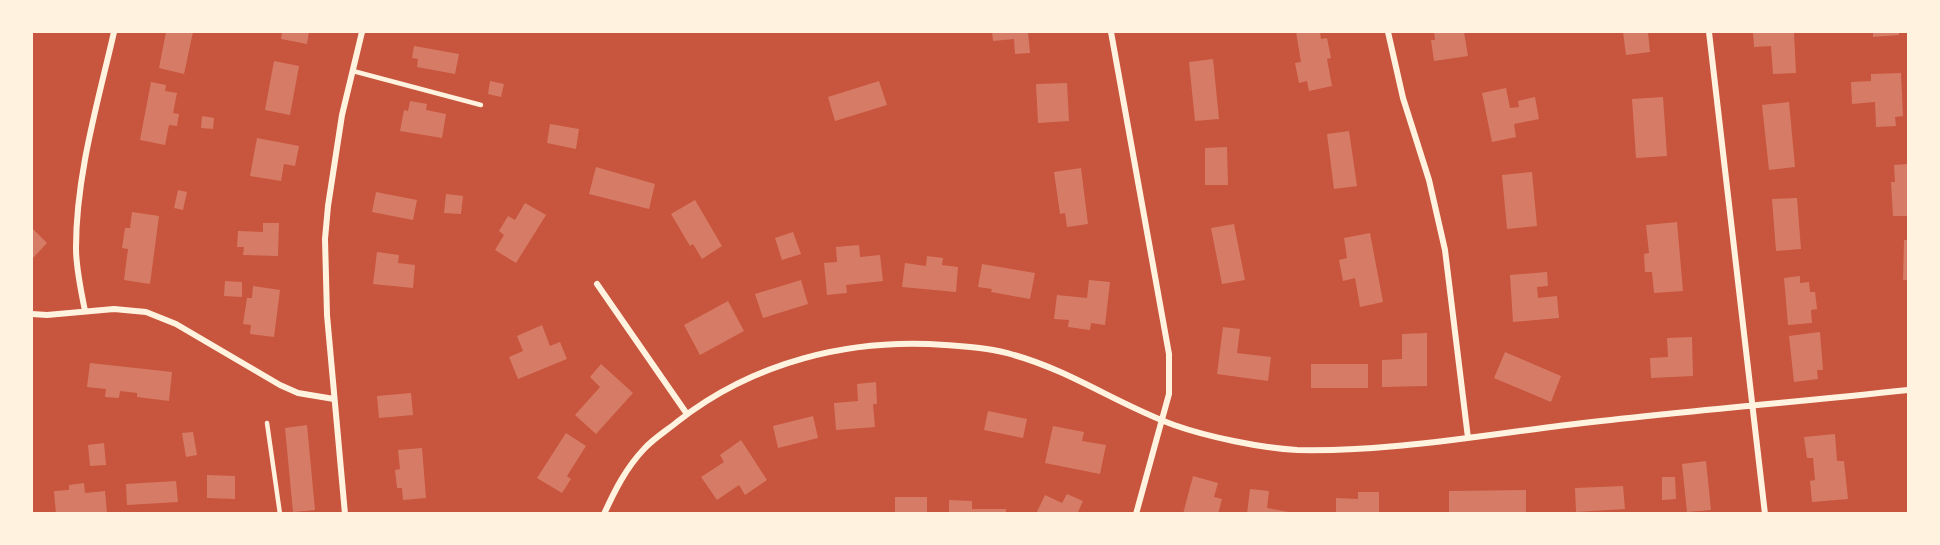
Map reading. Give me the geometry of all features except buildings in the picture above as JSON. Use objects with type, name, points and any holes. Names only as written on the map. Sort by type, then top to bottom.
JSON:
[{"type":"street","points":[[85,311],[78,274],[77,216],[82,178],[114,32]]},
{"type":"street","points":[[345,513],[327,315],[325,238],[340,126],[362,32]]},
{"type":"street","points":[[1111,32],[1169,354],[1169,394],[1136,513]]},
{"type":"street","points":[[1388,32],[1403,98],[1429,180],[1446,250],[1468,438]]},
{"type":"street","points":[[1709,32],[1765,513]]},
{"type":"street","points":[[597,284],[687,414]]},
{"type":"street","points":[[32,314],[47,315],[114,309],[146,312],[160,316],[280,386],[298,393],[334,399]]},
{"type":"street","points":[[604,513],[619,481],[645,447],[687,414],[747,378],[795,359],[864,345],[915,343],[971,347],[1012,354],[1058,370],[1161,420],[1221,439],[1292,449],[1326,450],[1395,446],[1574,424],[1908,390]]},
{"type":"lane","points":[[353,70],[481,105]]},
{"type":"lane","points":[[267,423],[280,513]]}]
